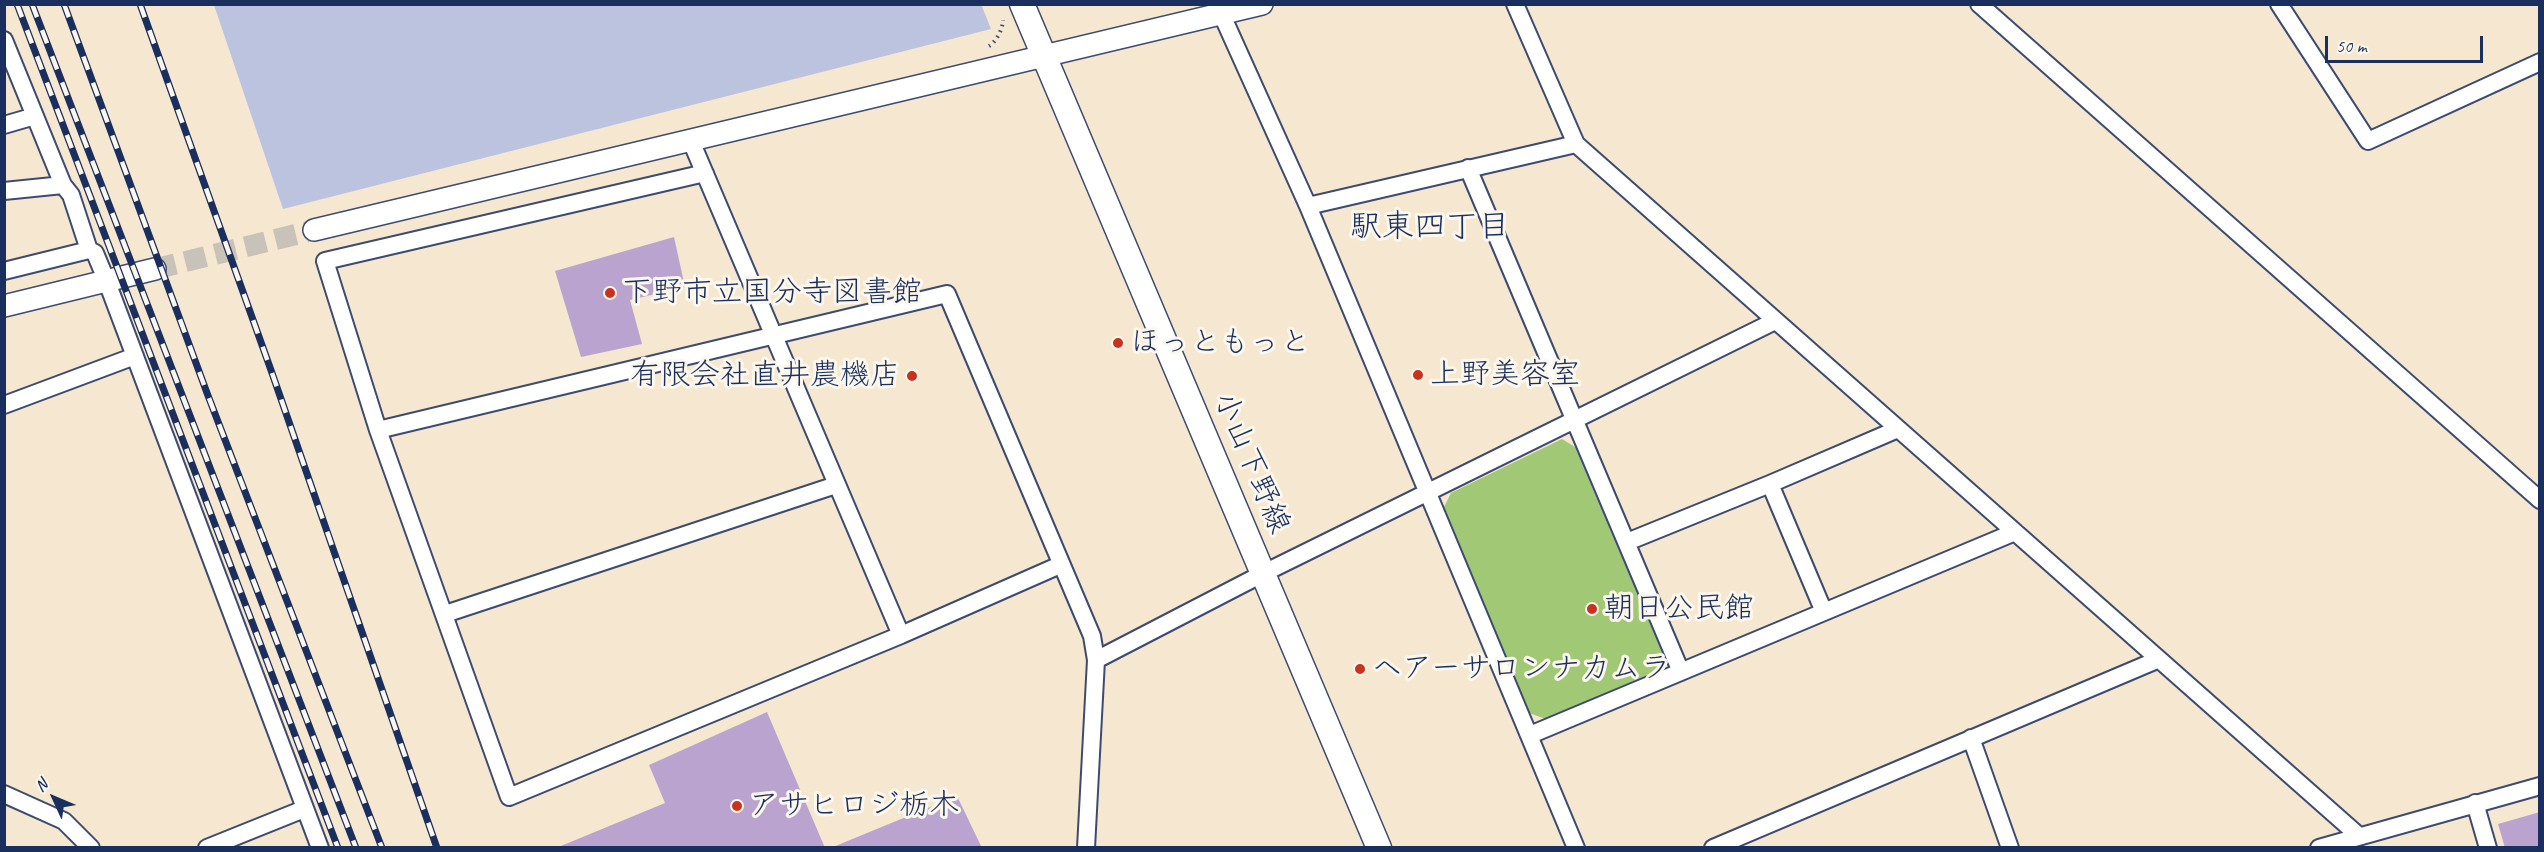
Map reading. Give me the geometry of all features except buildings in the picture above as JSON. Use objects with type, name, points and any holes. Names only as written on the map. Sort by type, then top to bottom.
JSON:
[{"type":"main road","name":"小山下野線","points":[[1012,8],[1044,56],[1379,848]]},
{"type":"street","points":[[314,230],[1044,56],[1219,9],[1262,4]]},
{"type":"street","points":[[1515,4],[1576,144],[2157,660],[2359,836]]},
{"type":"street","points":[[1978,4],[2540,500]]},
{"type":"street","points":[[2279,4],[2368,141],[2540,62]]},
{"type":"street","points":[[1219,9],[1308,206],[1576,848]]},
{"type":"street","points":[[4,39],[63,185],[71,195],[89,250]]},
{"type":"street","points":[[4,124],[35,116]]},
{"type":"street","points":[[691,141],[901,635]]},
{"type":"street","points":[[1308,206],[1576,144]]},
{"type":"street","points":[[1468,168],[1681,672]]},
{"type":"street","points":[[705,173],[325,261],[378,430],[508,797],[901,635],[1060,565]]},
{"type":"street","points":[[4,191],[63,185]]},
{"type":"street","points":[[4,271],[89,250],[95,253],[214,562],[320,848]]},
{"type":"street","points":[[4,306],[155,269]]},
{"type":"street","points":[[378,430],[947,294],[1092,636],[1096,660],[1086,848]]},
{"type":"street","points":[[1096,660],[1264,573],[1775,321]]},
{"type":"street","points":[[4,405],[135,356]]},
{"type":"street","points":[[1627,542],[1898,429]]},
{"type":"street","points":[[1770,484],[1824,612]]},
{"type":"street","points":[[445,614],[836,485]]},
{"type":"street","points":[[1530,735],[2015,532]]},
{"type":"street","points":[[1713,848],[2157,660]]},
{"type":"street","points":[[1971,738],[2010,848]]},
{"type":"street","points":[[2319,848],[2540,786]]},
{"type":"street","points":[[4,794],[64,821],[91,848]]},
{"type":"street","points":[[2475,803],[2488,848]]},
{"type":"street","points":[[207,848],[304,809]]},
{"type":"path","points":[[987,48],[994,43],[1012,8]]},
{"type":"shaded area","points":[[981,4],[991,29],[283,209],[214,5]]},
{"type":"green space","points":[[1562,439],[1575,447],[1664,657],[1659,670],[1546,719],[1529,713],[1444,507],[1451,493]]},
{"type":"tunnel","points":[[155,269],[314,230]]},
{"type":"railway","points":[[17,4],[338,848]]},
{"type":"railway","points":[[32,4],[356,848]]},
{"type":"railway","points":[[64,4],[207,393],[382,848]]},
{"type":"railway","points":[[140,4],[272,373],[437,848]]},
{"type":"place","name":"下野市立国分寺図書館","points":[[610,293]]},
{"type":"place","name":"ほっともっと","points":[[1118,343]]},
{"type":"place","name":"上野美容室","points":[[1418,375]]},
{"type":"place","name":"有限会社直井農機店","points":[[912,376]]},
{"type":"place","name":"朝日公民館","points":[[1592,609]]},
{"type":"place","name":"ヘアーサロンナカムラ","points":[[1360,669]]},
{"type":"place","name":"アサヒロジ栃木","points":[[737,806]]},
{"type":"district","name":"駅東四丁目","points":[[1430,228]]}]
